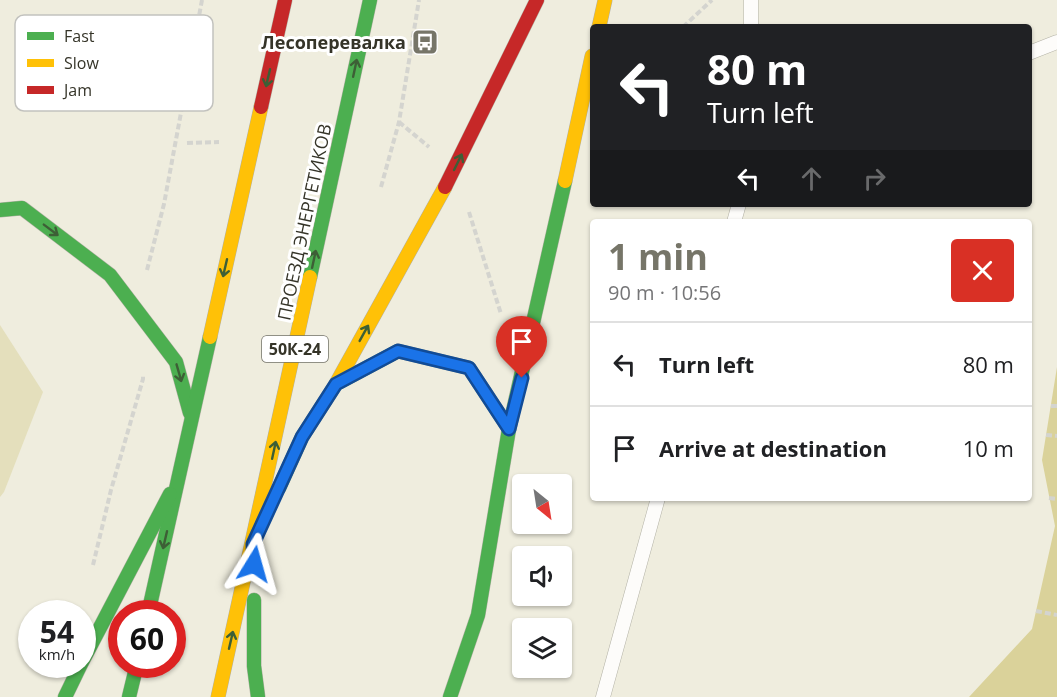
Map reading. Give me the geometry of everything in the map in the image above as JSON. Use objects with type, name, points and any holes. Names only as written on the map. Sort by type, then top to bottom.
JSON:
[{"type":"main road","points":[[151,600],[285,0]]},
{"type":"main road","name":"ПРОЕЗД ЭНЕРГЕТИКОВ","points":[[218,697],[370,0]]},
{"type":"main road","points":[[258,697],[254,666],[253,544],[302,437],[336,384],[455,169],[537,0]]},
{"type":"main road","points":[[600,24],[605,0]]},
{"type":"main road","points":[[450,697],[478,615],[509,429],[590,65]]},
{"type":"main road","points":[[0,210],[22,208],[110,275],[176,362],[191,416]]},
{"type":"main road","points":[[336,384],[398,351],[469,368],[509,429]]},
{"type":"main road","points":[[96,636],[179,476]]},
{"type":"main road","points":[[65,697],[74,678]]},
{"type":"main road","points":[[129,697],[134,678]]},
{"type":"lane","points":[[751,0],[751,24]]},
{"type":"lane","points":[[1032,52],[1057,42]]},
{"type":"lane","points":[[603,697],[657,501]]},
{"type":"path","points":[[381,187],[399,122],[419,0]]},
{"type":"path","points":[[686,24],[712,0]]},
{"type":"path","points":[[399,122],[455,169]]},
{"type":"path","points":[[468,211],[502,317]]},
{"type":"path","points":[[1051,406],[1057,406]]},
{"type":"path","points":[[1046,435],[1057,435]]},
{"type":"path","points":[[1049,498],[1057,499]]},
{"type":"path","points":[[1036,611],[1057,615]]},
{"type":"shaded area","points":[[0,325],[43,392],[4,492],[0,497]]},
{"type":"shaded area","points":[[1057,367],[1057,697],[969,697],[1032,629],[1055,526],[1042,460]]},
{"type":"traffic: fast","points":[[310,277],[370,0]]},
{"type":"traffic: fast","points":[[450,697],[478,615],[509,429],[565,181]]},
{"type":"traffic: fast","points":[[0,210],[22,208],[110,275],[176,362],[190,413]]},
{"type":"traffic: fast","points":[[151,600],[210,337]]},
{"type":"traffic: fast","points":[[279,488],[302,437],[336,384],[398,351],[469,368],[509,429]]},
{"type":"traffic: fast","points":[[96,635],[170,494]]},
{"type":"traffic: fast","points":[[254,600],[254,666],[258,697]]},
{"type":"traffic: fast","points":[[65,697],[74,678]]},
{"type":"traffic: fast","points":[[129,697],[134,678]]},
{"type":"traffic: slow","points":[[600,24],[605,0]]},
{"type":"traffic: slow","points":[[565,181],[590,65]]},
{"type":"traffic: slow","points":[[210,337],[261,107]]},
{"type":"traffic: slow","points":[[336,384],[445,187]]},
{"type":"traffic: slow","points":[[218,697],[310,277]]},
{"type":"traffic: jam","points":[[261,107],[285,0]]},
{"type":"traffic: jam","points":[[445,187],[537,0]]},
{"type":"place","name":"Лесоперевалка","points":[[425,42]]},
{"type":"route","points":[[254,564],[253,544],[302,437],[336,384],[398,351],[469,368],[509,429],[522,378]]}]
